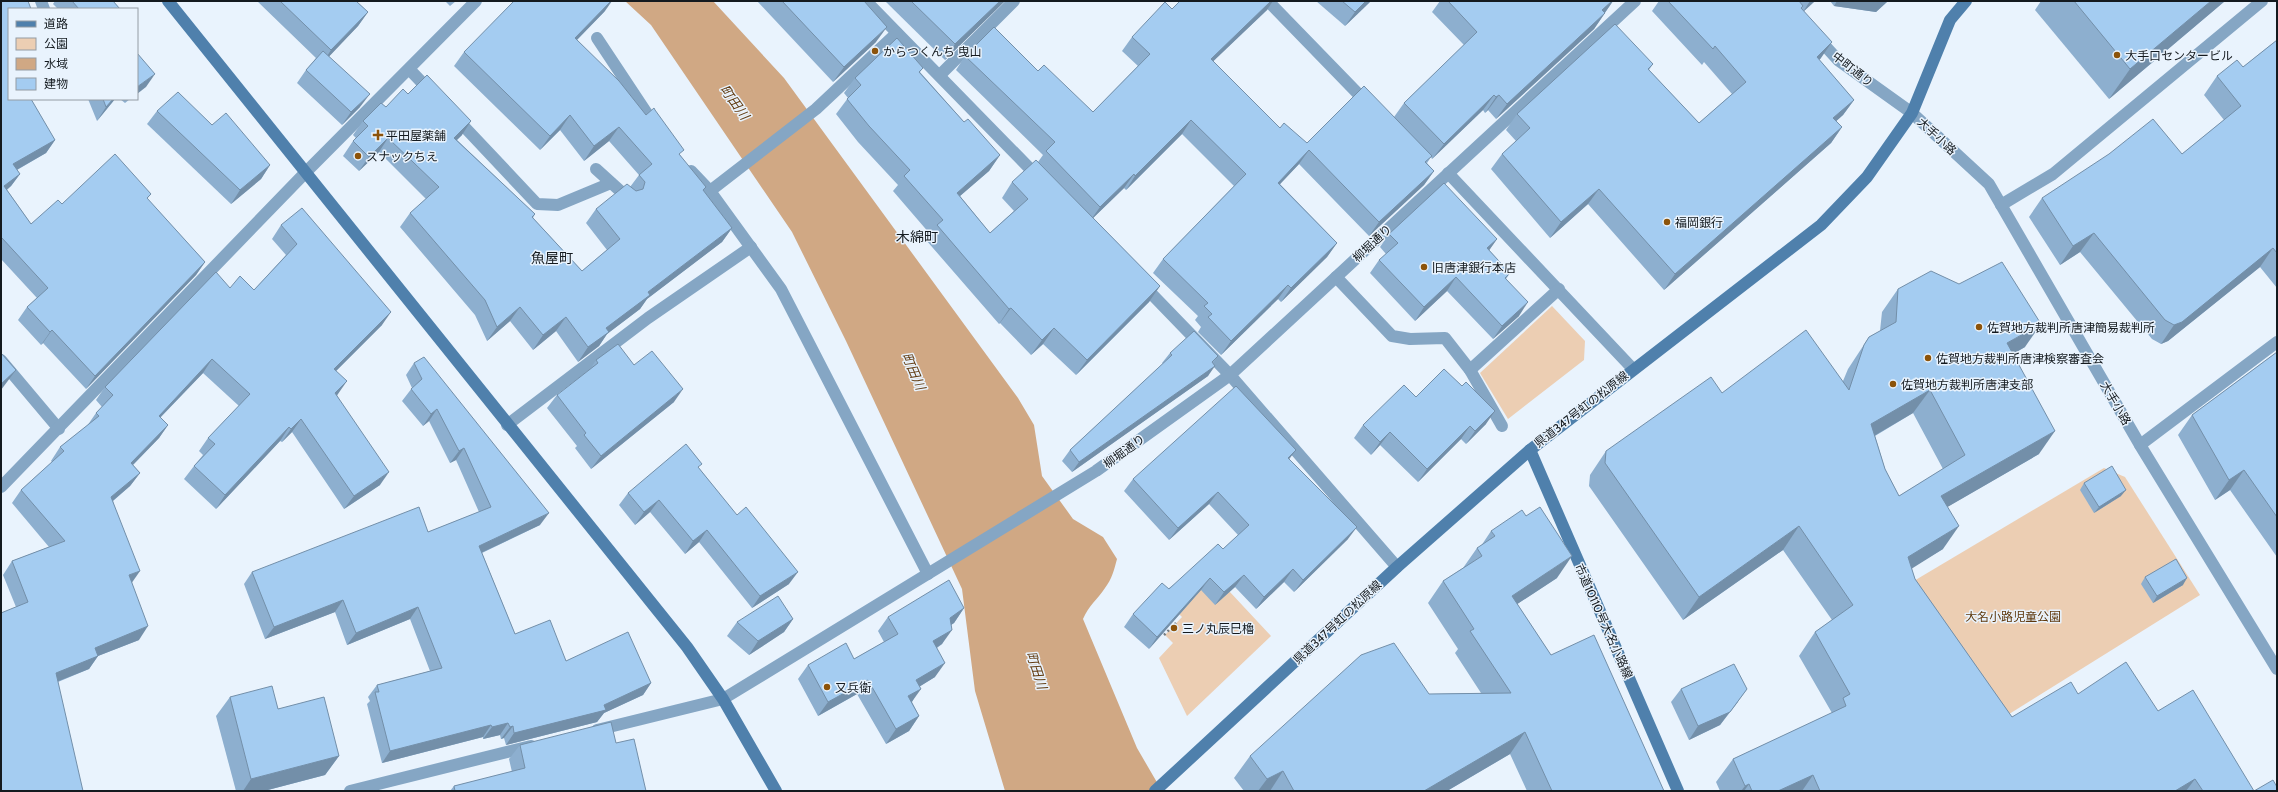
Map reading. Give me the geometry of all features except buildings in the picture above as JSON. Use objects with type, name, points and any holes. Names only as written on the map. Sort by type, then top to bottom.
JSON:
[{"type":"street","points":[[168,1],[687,648],[723,699],[776,791]]},
{"type":"street","points":[[1,487],[59,429],[306,172],[410,70],[476,1]]},
{"type":"street","points":[[866,1],[1050,188]]},
{"type":"street","points":[[940,75],[1014,1]]},
{"type":"street","points":[[1268,1],[1374,110]]},
{"type":"street","name":"柳堀通り","points":[[583,733],[723,699],[1096,471],[1230,375],[1336,277],[1441,175],[1635,1]]},
{"type":"street","name":"県道347号虹の松原線","points":[[1155,791],[1397,567],[1530,450],[1633,368],[1821,225],[1867,178],[1912,113],[1950,20],[1966,1]]},
{"type":"street","points":[[2001,205],[2053,174],[2262,1]]},
{"type":"street","name":"中町通り","points":[[1808,28],[1838,60],[1912,113]]},
{"type":"street","points":[[710,191],[816,109],[897,34]]},
{"type":"street","points":[[597,38],[663,138]]},
{"type":"street","points":[[410,70],[536,204],[558,205],[611,182]]},
{"type":"street","name":"大手小路","points":[[1912,113],[1989,184],[2140,445],[2276,663]]},
{"type":"street","points":[[683,163],[710,191],[781,289],[928,574]]},
{"type":"street","points":[[596,169],[628,198]]},
{"type":"street","points":[[1441,175],[1559,289],[1633,368]]},
{"type":"street","points":[[507,425],[648,318],[751,247]]},
{"type":"street","points":[[1132,273],[1230,375],[1397,567]]},
{"type":"street","points":[[1336,277],[1392,336],[1410,338],[1445,338],[1470,370],[1502,426]]},
{"type":"street","points":[[1470,370],[1559,289]]},
{"type":"street","points":[[2140,445],[2277,342]]},
{"type":"street","points":[[1,360],[59,429]]},
{"type":"street","name":"市道10110号大名小路線","points":[[1530,450],[1678,791]]},
{"type":"street","points":[[350,791],[544,743]]},
{"type":"path","points":[[1164,635],[1176,623]]},
{"type":"green space","points":[[1552,306],[1585,341],[1584,360],[1508,419],[1480,373]]},
{"type":"green space","name":"大名小路児童公園","points":[[2104,468],[2125,477],[2200,595],[1990,726],[1897,591]]},
{"type":"green space","points":[[1201,561],[1271,636],[1187,716],[1159,658],[1173,643],[1165,635],[1182,617],[1163,598]]},
{"type":"water","name":"町田川","points":[[625,1],[713,1],[784,78],[1018,398],[1034,425],[1042,476],[1073,519],[1103,537],[1117,559],[1109,581],[1083,619],[1137,748],[1162,791],[1005,791],[975,691],[962,589],[846,341],[792,232],[651,25]]},
{"type":"place","name":"からつくんち 曳山","points":[[875,51]]},
{"type":"place","name":"大手口センタービル","points":[[2117,55]]},
{"type":"place","name":"平田屋薬舗","points":[[378,135]]},
{"type":"place","name":"スナックちえ","points":[[358,156]]},
{"type":"place","name":"福岡銀行","points":[[1667,222]]},
{"type":"place","name":"旧唐津銀行本店","points":[[1424,267]]},
{"type":"place","name":"佐賀地方裁判所唐津簡易裁判所","points":[[1979,327]]},
{"type":"place","name":"佐賀地方裁判所唐津検察審査会","points":[[1928,358]]},
{"type":"place","name":"佐賀地方裁判所唐津支部","points":[[1893,384]]},
{"type":"place","name":"三ノ丸辰巳櫓","points":[[1174,628]]},
{"type":"place","name":"又兵衛","points":[[827,687]]},
{"type":"district","name":"木綿町","points":[[917,237]]},
{"type":"district","name":"魚屋町","points":[[552,258]]}]
